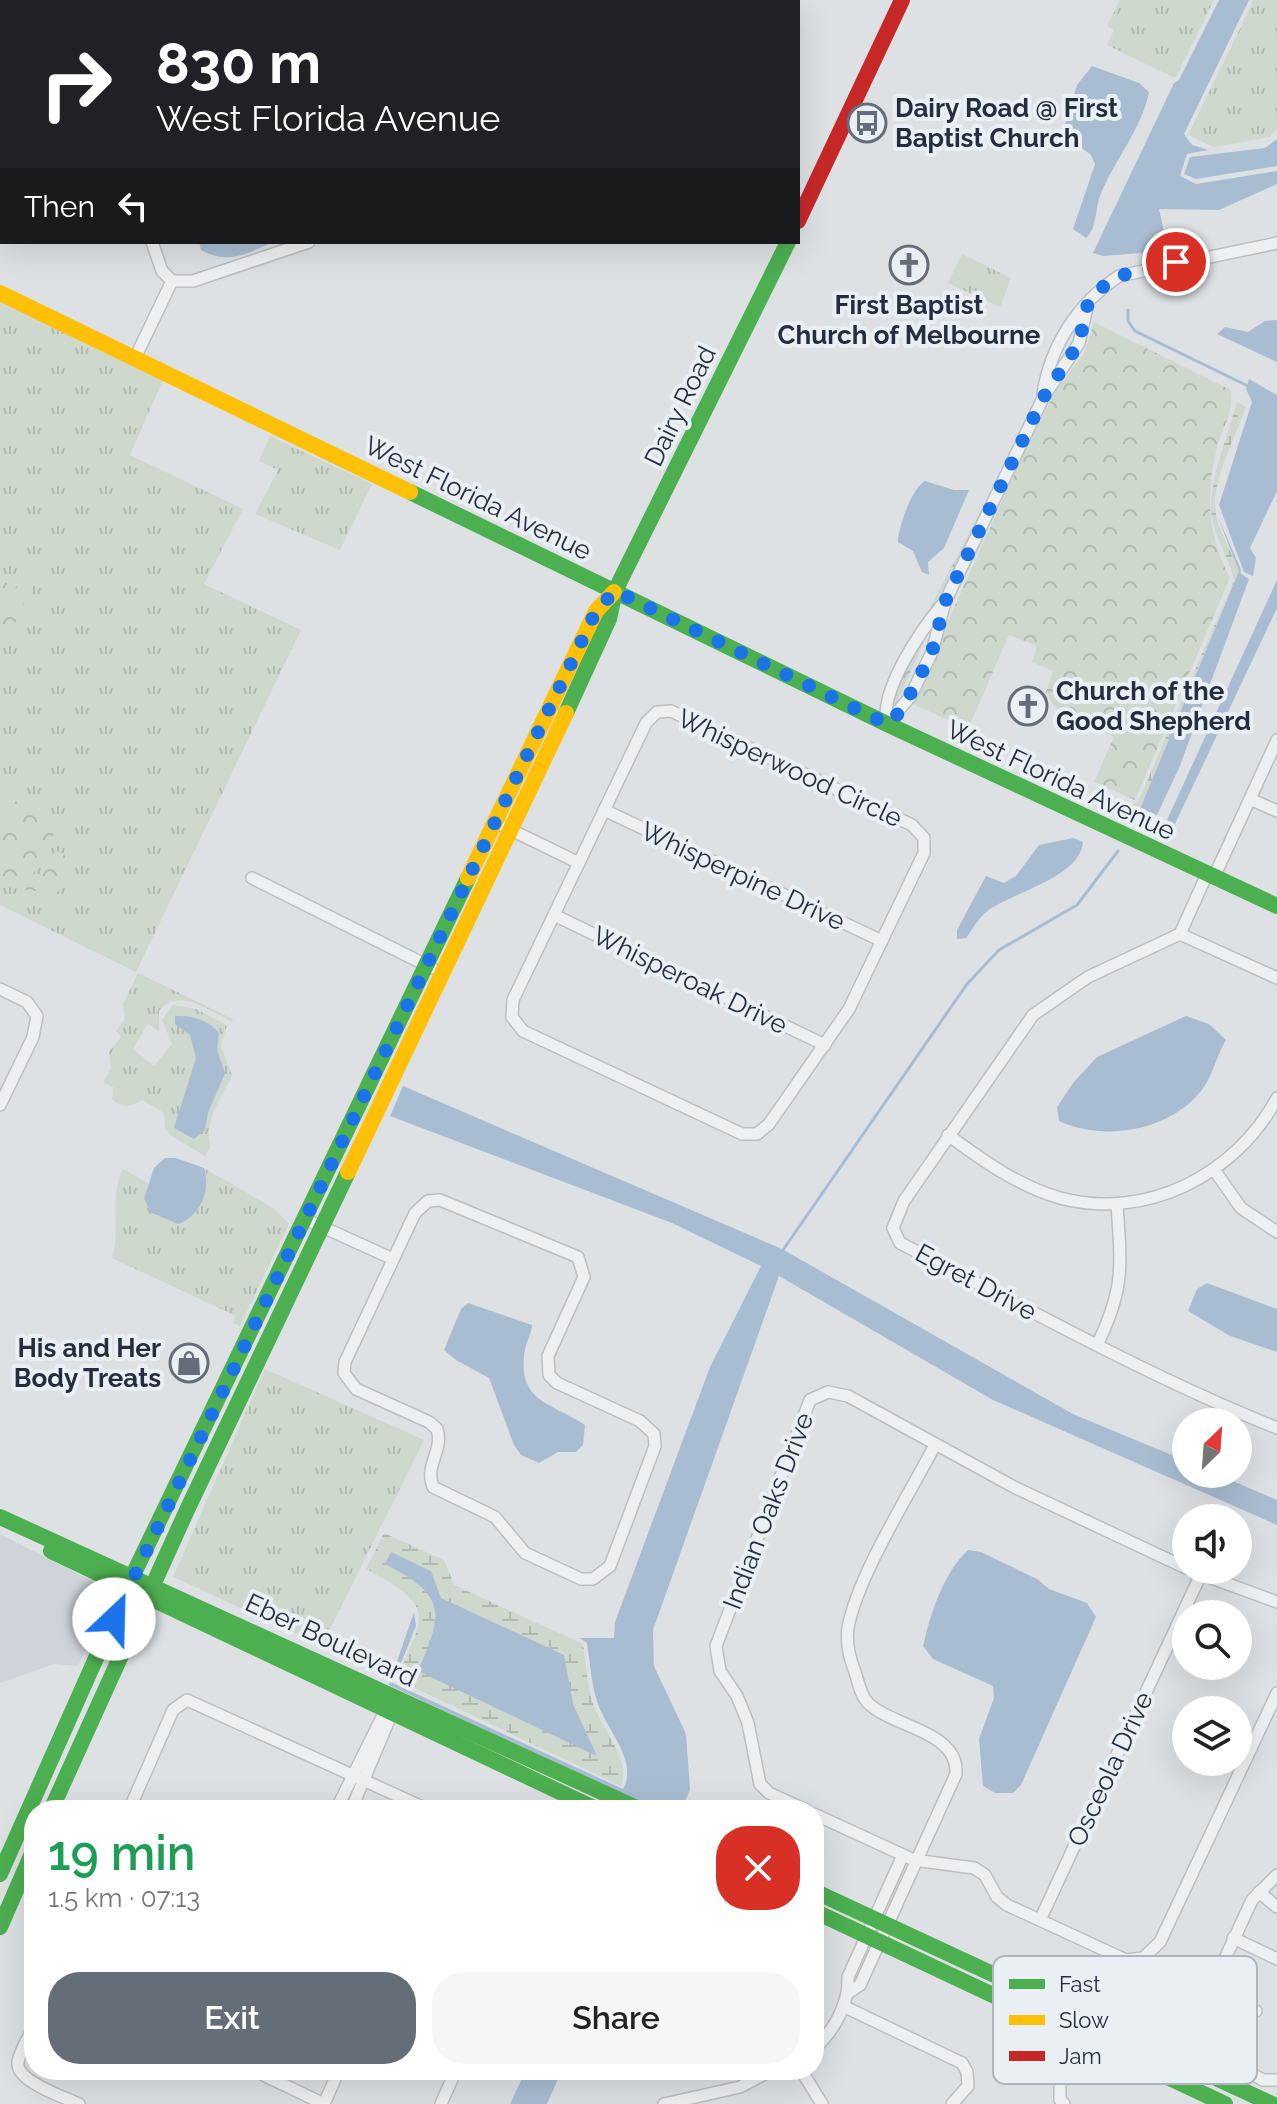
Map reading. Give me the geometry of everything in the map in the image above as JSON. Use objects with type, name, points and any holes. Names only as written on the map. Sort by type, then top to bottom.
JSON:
[{"type":"street","points":[[800,217],[902,0]]},
{"type":"street","points":[[1043,398],[1047,368],[1056,344],[1100,289],[1119,276],[1140,269],[1277,243]]},
{"type":"street","points":[[153,244],[162,271],[172,281],[193,281],[303,244]]},
{"type":"street","name":"Dairy Road","points":[[55,1800],[148,1590],[512,831],[609,619],[615,591],[787,244]]},
{"type":"street","points":[[135,358],[172,281]]},
{"type":"street","name":"West Florida Avenue","points":[[0,293],[887,724],[1277,906]]},
{"type":"street","points":[[887,724],[901,711],[932,652],[945,602],[1043,398],[1073,353],[1088,303]]},
{"type":"street","points":[[1056,344],[1073,353]]},
{"type":"street","name":"Dairy Road","points":[[33,1800],[130,1582],[596,611],[615,591]]},
{"type":"street","points":[[887,724],[887,698],[930,619],[945,602]]},
{"type":"street","name":"Whisperwood Circle","points":[[671,711],[714,731],[912,825],[924,838],[924,853],[849,1009],[769,1124],[757,1134],[742,1134],[523,1031],[512,1017],[513,1000],[579,863],[646,723],[657,712],[671,711]]},
{"type":"street","points":[[1277,740],[1180,934],[1277,978]]},
{"type":"street","points":[[1250,799],[1277,811]]},
{"type":"street","name":"Whisperpine Drive","points":[[604,810],[882,941]]},
{"type":"street","points":[[495,822],[579,863]]},
{"type":"street","points":[[252,878],[444,973]]},
{"type":"street","name":"Whisperoak Drive","points":[[554,915],[825,1045]]},
{"type":"street","name":"Egret Drive","points":[[1180,934],[1088,977],[1033,1015],[948,1135],[895,1216],[893,1228],[900,1243],[1196,1396],[1277,1428]]},
{"type":"street","points":[[0,989],[27,1002],[37,1016],[33,1037],[0,1105]]},
{"type":"street","points":[[948,1135],[987,1164],[1058,1197],[1117,1204],[1166,1194],[1215,1171],[1242,1148],[1277,1098]]},
{"type":"street","points":[[1215,1171],[1241,1208],[1277,1232]]},
{"type":"street","points":[[440,1200],[578,1257],[584,1277],[548,1356],[549,1375],[557,1383],[640,1421],[654,1434],[655,1446],[610,1566],[603,1574],[593,1579],[581,1579],[525,1553],[495,1517],[433,1487],[430,1467],[438,1449],[437,1429],[429,1422],[348,1383],[345,1362],[393,1259],[420,1207],[440,1200]]},
{"type":"street","points":[[1097,1345],[1116,1306],[1120,1284],[1117,1204]]},
{"type":"street","points":[[305,1219],[393,1259]]},
{"type":"street","name":"Indian Oaks Drive","points":[[784,1800],[769,1793],[760,1784],[748,1723],[737,1696],[720,1671],[716,1646],[810,1400],[828,1392],[848,1396],[935,1445],[1101,1530],[1172,1562]]},
{"type":"street","points":[[824,2038],[843,2006],[848,1993],[848,1977],[873,1939],[891,1879],[908,1857],[956,1774],[957,1760],[948,1746],[882,1715],[865,1700],[848,1652],[848,1627],[871,1567],[935,1445]]},
{"type":"street","name":"Eber Boulevard","points":[[0,1517],[130,1582]]},
{"type":"street","name":"Eber Boulevard","points":[[0,1524],[394,1695],[620,1800]]},
{"type":"street","name":"Osceola Drive","points":[[1040,1920],[1187,1584]]},
{"type":"street","name":"Indian Oaks Drive","points":[[1228,1584],[1277,1602]]},
{"type":"street","name":"Eber Boulevard","points":[[148,1590],[389,1712],[577,1800]]},
{"type":"street","points":[[1145,1956],[1160,1942],[1277,1693]]},
{"type":"street","points":[[356,1800],[394,1695]]},
{"type":"street","points":[[133,1800],[173,1710],[187,1700],[408,1800]]},
{"type":"street","points":[[341,1800],[389,1712]]},
{"type":"street","points":[[824,1819],[908,1857],[974,1868],[985,1875],[997,1897],[1007,1905],[1117,1956]]},
{"type":"street","name":"Dairy Road","points":[[0,1874],[24,1820]]},
{"type":"street","points":[[880,1921],[904,1885],[908,1857]]},
{"type":"street","points":[[0,1927],[24,1872]]},
{"type":"street","points":[[1224,1956],[1259,1892],[1277,1875]]},
{"type":"street","points":[[891,1879],[904,1885]]},
{"type":"street","points":[[1259,1892],[1277,1907]]},
{"type":"street","points":[[824,1896],[993,1973]]},
{"type":"street","points":[[824,1916],[993,1995]]},
{"type":"street","points":[[1233,1938],[1277,1959]]},
{"type":"street","points":[[843,2006],[962,2063],[967,2072],[968,2086],[952,2104]]},
{"type":"street","points":[[24,2049],[18,2063],[19,2072],[24,2076]]},
{"type":"street","points":[[1257,2077],[1277,2080]]},
{"type":"street","points":[[28,2080],[79,2104]]},
{"type":"street","points":[[274,2080],[324,2104],[335,2080]]},
{"type":"street","points":[[441,2104],[452,2080]]},
{"type":"street","points":[[664,2104],[740,2087],[753,2080]]},
{"type":"street","points":[[807,2080],[822,2104]]},
{"type":"street","points":[[1060,2084],[1060,2100],[1064,2104]]},
{"type":"street","points":[[1183,2084],[1225,2104]]},
{"type":"street","points":[[1229,2084],[1272,2104]]},
{"type":"shaded area","points":[[0,1534],[111,1591],[78,1666],[54,1664],[0,1683]]},
{"type":"green space","points":[[1120,0],[1214,0],[1175,78],[1107,45],[1114,30],[1107,26]]},
{"type":"green space","points":[[1254,0],[1277,0],[1277,127],[1270,137],[1214,147],[1188,135]]},
{"type":"green space","points":[[962,254],[1011,278],[1000,307],[948,283]]},
{"type":"green space","points":[[0,302],[163,380],[130,455],[243,509],[204,584],[301,630],[136,972],[0,905]]},
{"type":"green space","points":[[1094,322],[1231,390],[1232,397],[1214,462],[1210,496],[1213,529],[1230,578],[1135,800],[1094,782],[1114,737],[1054,706],[1046,692],[1053,671],[1032,662],[1037,646],[1009,635],[968,729],[911,703],[1032,435],[1055,392],[1085,352]]},
{"type":"green space","points":[[1237,402],[1246,407],[1222,468],[1215,504],[1220,529],[1239,570],[1140,809],[1098,789],[1133,804],[1138,802],[1234,580],[1214,526],[1211,507],[1217,467]]},
{"type":"green space","points":[[270,436],[372,484],[340,550],[255,514],[278,470],[259,461]]},
{"type":"green space","points":[[988,497],[896,705],[882,699]]},
{"type":"green space","points":[[24,577],[31,578],[31,596],[24,601],[22,615],[10,628],[0,629],[0,578],[14,589]]},
{"type":"green space","points":[[24,797],[45,805],[54,824],[48,849],[33,874],[40,876],[55,851],[63,853],[71,864],[69,875],[56,894],[0,886],[0,807],[14,806],[16,800]]},
{"type":"green space","points":[[138,973],[233,1019],[232,1022],[194,1003],[175,1001],[159,1011],[159,1032],[148,1023],[133,1049],[154,1066],[172,1044],[162,1020],[173,1005],[196,1009],[227,1025],[221,1046],[232,1075],[211,1119],[211,1146],[205,1156],[170,1135],[165,1129],[164,1113],[142,1100],[130,1105],[119,1104],[112,1099],[113,1087],[103,1082],[111,1068],[109,1052],[121,1037],[116,1031],[125,1019],[123,1004]]},
{"type":"green space","points":[[204,1168],[275,1209],[289,1224],[240,1326],[233,1323],[236,1316],[112,1258],[117,1191],[123,1169],[148,1183],[144,1198],[207,1178]]},
{"type":"green space","points":[[265,1369],[424,1440],[322,1645],[173,1577]]},
{"type":"green space","points":[[384,1533],[444,1560],[454,1585],[583,1644],[592,1700],[622,1765],[621,1786],[396,1679],[414,1639],[418,1613],[414,1603],[404,1593],[366,1569]]},
{"type":"water","points":[[1219,0],[1249,0],[1184,134],[1192,145],[1208,150],[1187,154],[1180,176],[1196,184],[1277,171],[1277,184],[1219,210],[1159,209],[1168,251],[1103,256],[1093,253],[1174,83],[1179,80]]},
{"type":"water","points":[[1092,66],[1139,83],[1149,92],[1134,132],[1100,196],[1094,224],[1086,238],[1073,229],[1095,164],[1091,155],[1062,133],[1077,85]]},
{"type":"water","points":[[1277,139],[1277,166],[1196,179],[1184,174],[1190,157],[1265,148]]},
{"type":"water","points":[[200,244],[268,244],[229,257],[201,250]]},
{"type":"water","points":[[1277,320],[1277,362],[1217,334],[1225,327],[1248,332],[1265,321]]},
{"type":"water","points":[[1249,379],[1277,395],[1277,491],[1250,548],[1256,558],[1253,576],[1244,572],[1219,505],[1252,402],[1246,389]]},
{"type":"water","points":[[925,481],[954,490],[969,490],[944,548],[928,562],[929,575],[922,572],[913,551],[898,542],[907,508],[915,491]]},
{"type":"water","points":[[1217,515],[1241,574],[1249,579],[1179,768],[1157,815],[1140,809],[1239,571]]},
{"type":"water","points":[[1277,580],[1277,608],[1175,824],[1167,820]]},
{"type":"water","points":[[1073,838],[1083,842],[1079,855],[1070,866],[982,915],[966,938],[957,939],[957,930],[986,876],[1004,883],[1016,876],[1039,845]]},
{"type":"water","points":[[175,1016],[199,1019],[219,1033],[217,1050],[225,1073],[208,1113],[205,1130],[194,1139],[174,1128],[196,1058],[190,1035],[175,1024]]},
{"type":"water","points":[[1186,1016],[1209,1024],[1226,1040],[1205,1085],[1188,1105],[1172,1116],[1135,1129],[1096,1131],[1059,1121],[1057,1107],[1073,1083],[1097,1057]]},
{"type":"water","points":[[403,1086],[782,1249],[1073,1414],[1172,1455],[1172,1479],[993,1400],[779,1276],[653,1630],[654,1666],[686,1734],[690,1789],[686,1800],[632,1800],[389,1685],[414,1612],[416,1626],[393,1683],[623,1789],[627,1778],[624,1756],[601,1712],[587,1643],[580,1638],[614,1638],[615,1622],[710,1367],[761,1266],[672,1223],[390,1116]]},
{"type":"water","points":[[165,1158],[176,1158],[204,1168],[206,1176],[205,1194],[198,1209],[178,1224],[150,1212],[144,1198],[154,1168]]},
{"type":"water","points":[[1207,1283],[1277,1309],[1277,1352],[1230,1336],[1188,1311],[1197,1289]]},
{"type":"water","points":[[468,1303],[532,1325],[525,1349],[526,1380],[538,1398],[585,1425],[583,1445],[576,1452],[558,1452],[539,1463],[521,1455],[514,1445],[489,1378],[444,1350],[461,1309]]},
{"type":"water","points":[[1193,1488],[1249,1488],[1277,1500],[1277,1525],[1252,1514],[1252,1504],[1229,1504]]},
{"type":"water","points":[[968,1550],[981,1552],[1037,1579],[1049,1589],[1087,1603],[1096,1617],[1021,1785],[1013,1793],[995,1793],[983,1786],[979,1739],[994,1698],[993,1686],[933,1659],[923,1646],[945,1582]]},
{"type":"water","points":[[391,1552],[431,1571],[441,1598],[564,1655],[573,1704],[597,1756],[418,1671],[432,1634],[434,1607],[420,1586],[385,1564]]},
{"type":"water","points":[[521,2080],[558,2080],[547,2104],[510,2104]]},
{"type":"waterway","points":[[1128,310],[1128,321],[1135,331],[1250,387]]},
{"type":"waterway","points":[[783,1250],[967,984],[999,950],[1077,905],[1118,851]]},
{"type":"traffic: fast","points":[[566,713],[609,619],[615,591],[787,244]]},
{"type":"traffic: fast","points":[[410,492],[887,724],[1277,906]]},
{"type":"traffic: fast","points":[[33,1800],[133,1575],[468,878]]},
{"type":"traffic: fast","points":[[56,1800],[187,1510],[348,1172]]},
{"type":"traffic: fast","points":[[0,1517],[619,1800]]},
{"type":"traffic: fast","points":[[51,1551],[577,1800]]},
{"type":"traffic: fast","points":[[0,1874],[24,1820]]},
{"type":"traffic: fast","points":[[0,1927],[24,1872]]},
{"type":"traffic: fast","points":[[824,1896],[993,1974]]},
{"type":"traffic: fast","points":[[824,1916],[993,1995]]},
{"type":"traffic: fast","points":[[1182,2084],[1225,2104]]},
{"type":"traffic: fast","points":[[1229,2084],[1272,2104]]},
{"type":"traffic: slow","points":[[0,293],[410,492]]},
{"type":"traffic: slow","points":[[468,878],[596,611],[614,592]]},
{"type":"traffic: slow","points":[[348,1172],[566,713]]},
{"type":"traffic: jam","points":[[800,217],[902,0]]},
{"type":"place","name":"Dairy Road @ First Baptist Church","points":[[867,123]]},
{"type":"place","name":"First Baptist Church of Melbourne","points":[[909,265]]},
{"type":"place","name":"Church of the Good Shepherd","points":[[1028,706]]},
{"type":"place","name":"His and Her Body Treats","points":[[189,1363]]},
{"type":"route","points":[[114,1619],[596,611],[615,591],[887,724],[910,697],[932,652],[945,602],[1043,398],[1079,343],[1088,303],[1100,289],[1119,276],[1176,262]]}]
